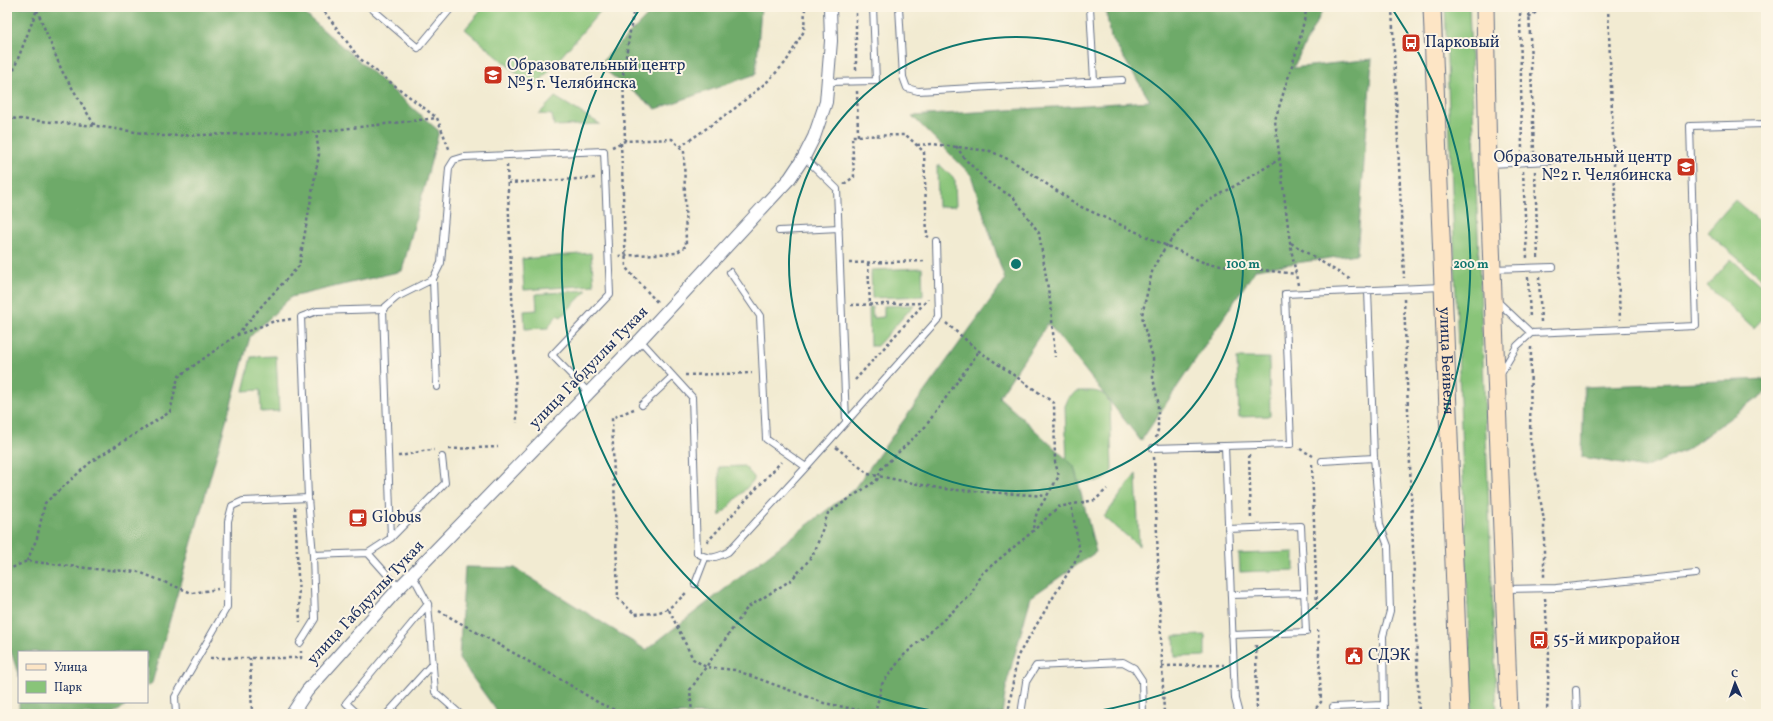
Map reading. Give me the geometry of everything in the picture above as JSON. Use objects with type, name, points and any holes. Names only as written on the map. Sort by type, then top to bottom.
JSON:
[{"type":"main road","name":"улица Бейвеля","points":[[1432,7],[1460,714]]},
{"type":"main road","points":[[1485,7],[1488,164],[1509,714]]},
{"type":"street","name":"улица Габдуллы Тукая","points":[[292,714],[307,691],[412,574],[640,340],[665,311],[790,178],[804,157],[814,137],[826,102],[831,41],[830,7]]},
{"type":"lane","points":[[370,7],[418,48],[452,7]]},
{"type":"lane","points":[[828,82],[876,81],[873,7]]},
{"type":"lane","points":[[899,7],[903,77],[907,88],[918,91],[1122,80]]},
{"type":"lane","points":[[1090,7],[1094,81]]},
{"type":"lane","points":[[1497,382],[1507,361],[1517,346],[1531,333],[1696,326],[1690,126],[1766,124]]},
{"type":"lane","points":[[437,387],[433,279],[441,263],[449,168],[454,160],[464,157],[604,151],[610,294],[552,355],[589,393]]},
{"type":"lane","points":[[804,157],[837,189],[846,421]]},
{"type":"lane","points":[[1488,164],[1550,161]]},
{"type":"lane","points":[[779,231],[839,228]]},
{"type":"lane","points":[[640,340],[692,397],[697,552],[705,558],[715,558],[728,552],[829,442],[846,421],[939,318],[938,242]]},
{"type":"lane","points":[[1492,269],[1553,267]]},
{"type":"lane","points":[[730,272],[760,316],[766,439],[806,467]]},
{"type":"lane","points":[[300,643],[315,619],[314,555],[308,498],[301,317],[317,311],[383,309],[397,297],[433,279]]},
{"type":"lane","points":[[1153,448],[1291,444],[1285,294],[1443,287]]},
{"type":"lane","points":[[1368,290],[1374,458],[1380,525],[1388,546],[1390,611],[1383,636],[1384,714]]},
{"type":"lane","points":[[1493,298],[1531,333]]},
{"type":"lane","points":[[383,309],[391,538]]},
{"type":"lane","points":[[642,405],[673,376]]},
{"type":"lane","points":[[1225,446],[1235,699],[1239,714]]},
{"type":"lane","points":[[314,555],[368,553],[391,538],[445,483],[442,457]]},
{"type":"lane","points":[[1322,461],[1374,458]]},
{"type":"lane","points":[[176,714],[175,697],[227,607],[228,521],[232,506],[243,501],[308,498]]},
{"type":"lane","points":[[1228,529],[1301,526],[1306,632],[1232,635]]},
{"type":"lane","points":[[368,553],[399,588]]},
{"type":"lane","points":[[695,584],[705,558]]},
{"type":"lane","points":[[412,574],[428,604],[435,692],[460,714]]},
{"type":"lane","points":[[1504,589],[1544,588],[1696,574]]},
{"type":"lane","points":[[1231,595],[1304,593]]},
{"type":"lane","points":[[358,714],[346,703],[428,604]]},
{"type":"lane","points":[[1021,714],[1026,682],[1036,666],[1123,662],[1134,668],[1142,680],[1143,714]]},
{"type":"lane","points":[[387,714],[433,663]]},
{"type":"lane","points":[[1576,690],[1576,714]]},
{"type":"lane","points":[[1333,707],[1383,705]]},
{"type":"lane","points":[[1282,714],[1308,714]]},
{"type":"path","points":[[321,7],[359,58],[437,118],[454,160]]},
{"type":"path","points":[[634,7],[623,75],[626,268],[665,311]]},
{"type":"path","points":[[680,147],[734,109],[768,81],[786,62],[804,31],[805,7]]},
{"type":"path","points":[[1299,293],[1290,243],[1275,120],[1299,43],[1307,7]]},
{"type":"path","points":[[1392,7],[1404,288],[1419,714]]},
{"type":"path","points":[[1520,7],[1522,162],[1531,333],[1530,438],[1544,521],[1544,588],[1549,655],[1547,714]]},
{"type":"path","points":[[1529,18],[1542,7]]},
{"type":"path","points":[[1608,7],[1620,330]]},
{"type":"path","points":[[7,87],[38,8]]},
{"type":"path","points":[[38,8],[62,71],[96,126]]},
{"type":"path","points":[[7,118],[96,126],[162,136],[316,132],[437,118]]},
{"type":"path","points":[[27,561],[37,538],[45,503],[92,461],[170,412],[178,377],[235,336],[264,302],[299,266],[319,154],[316,132]]},
{"type":"path","points":[[837,189],[854,177],[852,136],[906,134],[924,152],[927,236],[938,242]]},
{"type":"path","points":[[604,151],[623,142],[672,139],[684,151],[686,246],[676,253],[609,256]]},
{"type":"path","points":[[917,145],[932,144],[990,151],[1014,162],[1079,206],[1205,263],[1296,274]]},
{"type":"path","points":[[956,146],[965,159],[988,182],[1014,198],[1039,233],[1051,307],[1055,357]]},
{"type":"path","points":[[507,155],[517,423]]},
{"type":"path","points":[[1164,714],[1153,448],[1158,430],[1158,401],[1153,378],[1153,358],[1142,314],[1153,268],[1166,246],[1199,207],[1280,160]]},
{"type":"path","points":[[508,183],[605,178]]},
{"type":"path","points":[[1290,243],[1368,290]]},
{"type":"path","points":[[840,264],[938,261]]},
{"type":"path","points":[[868,263],[870,305]]},
{"type":"path","points":[[845,391],[939,287]]},
{"type":"path","points":[[842,306],[924,303]]},
{"type":"path","points":[[235,336],[272,322],[301,317]]},
{"type":"path","points":[[939,318],[979,351],[1054,403],[1055,462],[1059,476],[1037,512],[1032,532]]},
{"type":"path","points":[[692,714],[690,690],[747,608],[791,580],[805,566],[815,551],[828,513],[877,480],[881,469],[925,427],[979,351]]},
{"type":"path","points":[[673,376],[763,373]]},
{"type":"path","points":[[642,405],[612,418],[618,599],[636,614],[660,614],[669,610],[695,584]]},
{"type":"path","points":[[829,442],[868,474],[943,489],[1046,496]]},
{"type":"path","points":[[1291,444],[1322,461]]},
{"type":"path","points":[[1248,446],[1251,528]]},
{"type":"path","points":[[697,552],[788,454]]},
{"type":"path","points":[[1312,456],[1317,616]]},
{"type":"path","points":[[669,610],[693,659],[706,667],[735,670],[824,703],[876,714],[882,684],[903,656],[970,595],[980,575],[1032,532],[1058,507],[1095,500],[1108,488]]},
{"type":"path","points":[[197,658],[300,658],[295,499]]},
{"type":"path","points":[[1008,714],[1017,657],[1080,553],[1071,504]]},
{"type":"path","points":[[7,570],[27,561],[96,569],[139,572],[192,593],[228,588]]},
{"type":"path","points":[[428,604],[599,703],[624,714]]},
{"type":"path","points":[[1316,714],[1316,708],[1321,702],[1318,624]]},
{"type":"path","points":[[1256,634],[1257,714]]},
{"type":"path","points":[[250,658],[252,714]]},
{"type":"path","points":[[1162,666],[1234,664]]},
{"type":"green space","points":[[7,7],[297,7],[439,131],[402,271],[291,297],[250,337],[152,683],[148,686],[148,651],[18,651],[18,674],[7,639]]},
{"type":"green space","points":[[484,7],[604,7],[534,88],[465,29]]},
{"type":"green space","points":[[656,7],[761,7],[756,74],[656,109],[598,65]]},
{"type":"green space","points":[[1105,7],[1324,7],[1293,68],[1372,59],[1357,254],[1256,269],[1141,441],[1048,323],[999,397],[1074,466],[1096,552],[1031,597],[1007,682],[1002,714],[499,714],[459,659],[465,567],[515,568],[646,650],[854,489],[1005,280],[971,175],[912,116],[1150,101],[1111,37]]},
{"type":"green space","points":[[1445,7],[1469,7],[1497,714],[1472,714]]},
{"type":"green space","points":[[555,97],[600,124],[554,126],[552,115],[539,114]]},
{"type":"green space","points":[[937,166],[941,166],[955,180],[956,206],[938,207]]},
{"type":"green space","points":[[1735,200],[1766,227],[1766,276],[1763,280],[1707,232]]},
{"type":"green space","points":[[591,253],[594,285],[524,290],[522,259]]},
{"type":"green space","points":[[1731,259],[1766,290],[1766,315],[1754,328],[1707,286]]},
{"type":"green space","points":[[922,268],[923,296],[872,298],[871,270]]},
{"type":"green space","points":[[587,290],[561,317],[557,315],[548,328],[525,329],[524,311],[537,310],[536,294]]},
{"type":"green space","points":[[914,305],[877,346],[870,346],[869,307],[872,307],[873,318],[884,317],[884,306]]},
{"type":"green space","points":[[276,356],[279,411],[261,412],[260,390],[243,391],[251,357]]},
{"type":"green space","points":[[1237,358],[1269,358],[1270,416],[1239,417]]},
{"type":"green space","points":[[1766,379],[1766,392],[1686,450],[1644,468],[1582,457],[1584,387]]},
{"type":"green space","points":[[1078,391],[1093,391],[1101,393],[1108,399],[1110,404],[1112,470],[1108,477],[1100,481],[1076,481],[1067,465],[1065,406],[1069,397]]},
{"type":"green space","points":[[744,466],[754,477],[754,480],[720,516],[719,467]]},
{"type":"green space","points":[[1136,474],[1139,546],[1104,517]]},
{"type":"green space","points":[[1294,552],[1294,570],[1240,572],[1239,554]]},
{"type":"green space","points":[[1205,635],[1205,656],[1175,657],[1174,636]]},
{"type":"green space","points":[[19,703],[128,703],[115,714],[19,714]]},
{"type":"place","name":"Парковый","points":[[1411,43]]},
{"type":"place","name":"Образовательный центр №5 г. Челябинска","points":[[493,75]]},
{"type":"place","name":"Образовательный центр №2 г. Челябинска","points":[[1686,167]]},
{"type":"place","name":"Globus","points":[[358,518]]},
{"type":"place","name":"55-й микрорайон","points":[[1539,640]]},
{"type":"place","name":"СДЭК","points":[[1354,656]]}]
